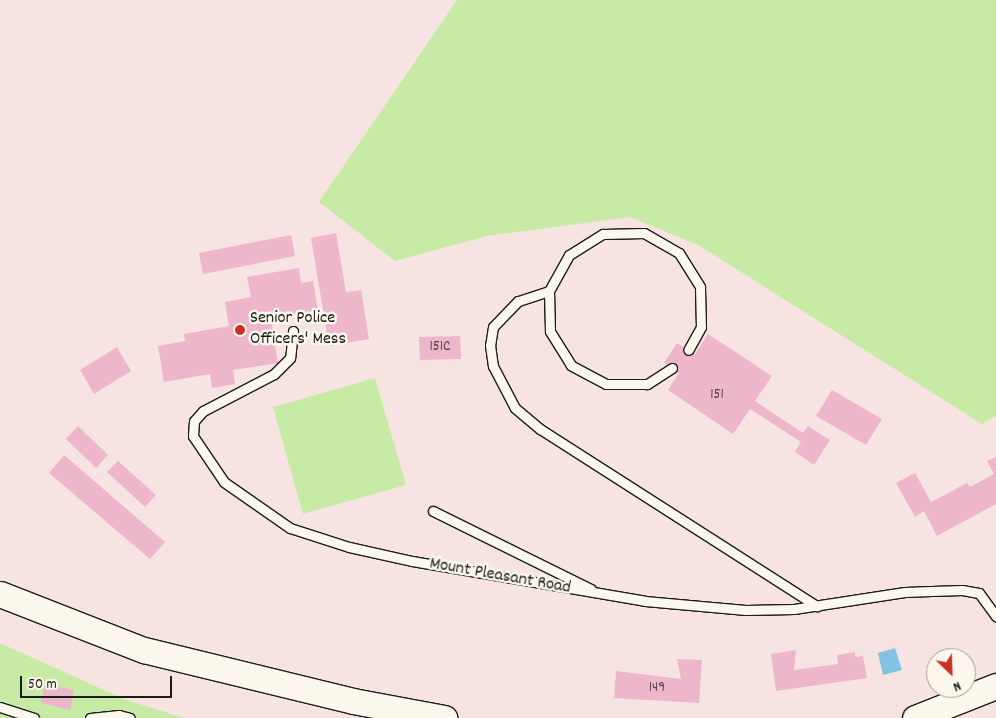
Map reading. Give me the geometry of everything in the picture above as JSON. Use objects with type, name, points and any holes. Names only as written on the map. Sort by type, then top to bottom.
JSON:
[{"type":"street","points":[[0,594],[144,650],[353,701],[444,718]]},
{"type":"street","points":[[915,718],[996,686]]},
{"type":"lane","points":[[672,368],[647,384],[606,384],[571,365],[550,331],[549,291],[568,255],[603,234],[644,233],[679,252],[700,286],[701,327],[688,350]]},
{"type":"lane","points":[[549,291],[518,301],[493,326],[490,345],[493,366],[515,408],[540,429],[816,606]]},
{"type":"lane","name":"Mount Pleasant Road","points":[[293,331],[294,350],[274,374],[203,411],[194,421],[193,436],[224,482],[290,528],[349,547],[602,594],[746,610],[816,606],[904,592],[962,590],[979,593],[996,616]]},
{"type":"lane","points":[[433,511],[602,594]]},
{"type":"lane","points":[[0,707],[34,718]]},
{"type":"lane","points":[[92,718],[130,718]]},
{"type":"green space","points":[[457,0],[996,0],[996,416],[982,424],[698,245],[630,217],[487,236],[395,261],[319,202]]},
{"type":"green space","points":[[375,378],[406,485],[303,514],[273,407]]},
{"type":"green space","points":[[0,643],[124,699],[184,718],[0,718]]},
{"type":"water","points":[[895,648],[902,670],[883,675],[878,653]]},
{"type":"building","points":[[336,233],[346,292],[361,290],[369,339],[329,346],[311,238]]},
{"type":"building","points":[[291,235],[295,256],[203,274],[199,253]]},
{"type":"building","name":"Senior Police Officers' Mess","points":[[299,268],[301,283],[313,281],[318,311],[271,320],[278,363],[233,370],[235,384],[212,388],[210,374],[164,382],[158,346],[185,341],[184,334],[229,326],[225,302],[251,297],[247,277]]},
{"type":"building","points":[[708,334],[772,376],[755,401],[803,433],[808,426],[830,440],[814,465],[795,452],[801,442],[750,409],[733,434],[668,390],[679,373],[664,363],[677,343],[695,354]]},
{"type":"building","points":[[460,336],[461,359],[420,360],[419,337]]},
{"type":"building","points":[[117,347],[131,371],[94,394],[80,370]]},
{"type":"building","points":[[832,390],[882,419],[866,445],[816,416]]},
{"type":"building","points":[[78,426],[108,455],[96,468],[66,439]]},
{"type":"building","points":[[64,455],[165,542],[150,559],[49,473]]},
{"type":"building","points":[[996,457],[996,504],[937,536],[924,511],[915,517],[896,483],[915,473],[931,502],[967,483],[970,487],[994,474],[987,461]]},
{"type":"building","points":[[118,461],[156,495],[145,507],[107,472]]},
{"type":"building","points":[[796,650],[794,670],[838,664],[837,655],[855,652],[855,657],[863,656],[867,678],[776,691],[771,654]]},
{"type":"building","points":[[677,659],[702,660],[699,703],[614,698],[616,671],[681,679]]},
{"type":"building","points":[[45,684],[74,690],[70,710],[41,703]]},
{"type":"place","name":"Senior Police Officers' Mess","points":[[240,330]]}]
